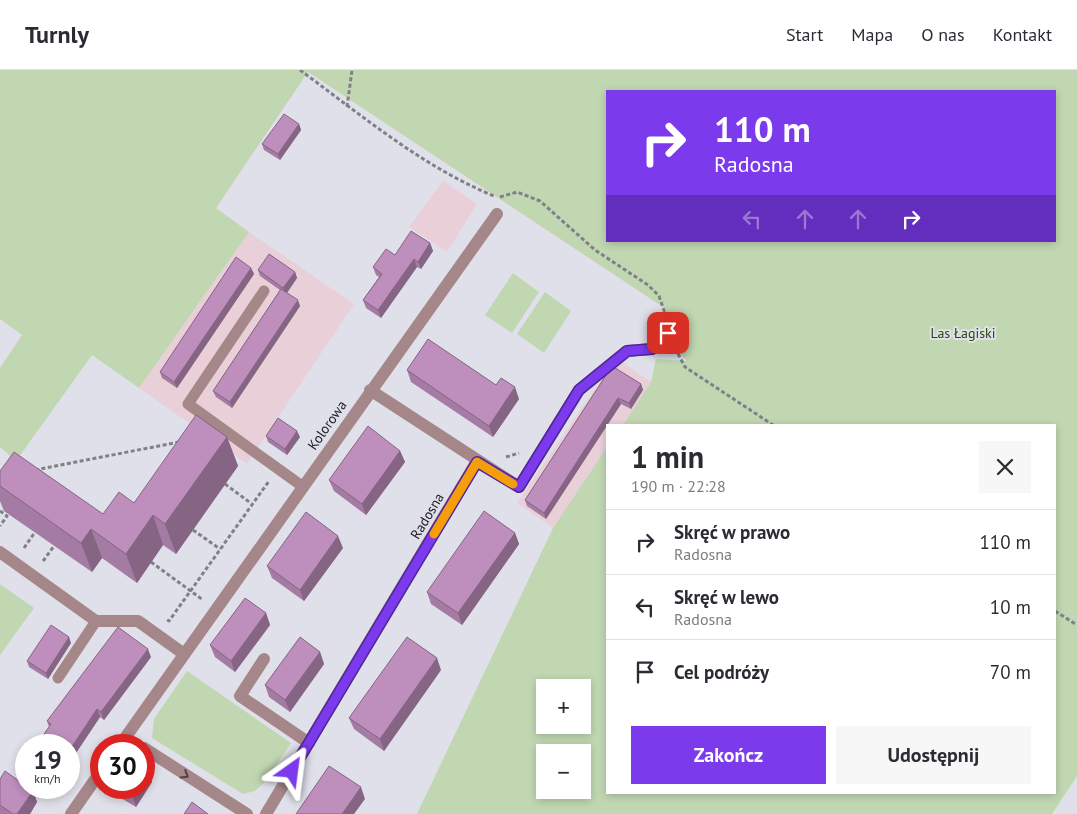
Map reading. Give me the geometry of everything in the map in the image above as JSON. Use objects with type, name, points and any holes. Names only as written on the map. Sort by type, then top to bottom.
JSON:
[{"type":"street","name":"Kolorowa","points":[[128,734],[370,390],[497,214]]},
{"type":"street","points":[[370,390],[477,462],[519,487],[579,390],[627,351],[652,349],[668,333]]},
{"type":"street","name":"Radosna","points":[[266,814],[477,462]]},
{"type":"street","points":[[0,552],[96,621],[138,621],[184,654]]},
{"type":"street","points":[[264,659],[240,696],[309,742]]},
{"type":"street","points":[[155,755],[247,814]]},
{"type":"street","points":[[71,814],[90,787]]},
{"type":"lane","points":[[264,291],[188,404],[302,486]]},
{"type":"lane","points":[[58,678],[96,621]]},
{"type":"path","points":[[300,70],[361,118],[480,190],[497,197],[517,192],[540,202],[595,250],[648,285],[659,296],[666,313],[668,333],[685,367],[771,424]]},
{"type":"path","points":[[347,107],[352,70]]},
{"type":"path","points":[[32,470],[184,441]]},
{"type":"path","points":[[501,457],[513,456],[522,451]]},
{"type":"path","points":[[161,616],[169,621],[278,469]]},
{"type":"path","points":[[259,477],[267,483]]},
{"type":"path","points":[[225,484],[252,504]]},
{"type":"path","points":[[0,512],[7,516],[0,526]]},
{"type":"path","points":[[193,530],[220,549]]},
{"type":"path","points":[[22,552],[35,532]]},
{"type":"path","points":[[40,565],[54,546]]},
{"type":"path","points":[[151,562],[215,609]]},
{"type":"path","points":[[1056,612],[1077,626]]},
{"type":"shaded area","points":[[443,181],[477,204],[447,252],[409,227]]},
{"type":"shaded area","points":[[249,232],[354,304],[247,464],[139,388]]},
{"type":"shaded area","points":[[616,358],[651,382],[624,424],[606,424],[606,448],[553,528],[517,503]]},
{"type":"green space","name":"Las Łagiski","points":[[0,70],[1077,70],[1077,776],[1052,814],[417,814],[553,528],[606,448],[606,794],[1056,794],[1056,424],[624,424],[651,382],[656,359],[687,361],[670,337],[666,323],[666,309],[308,72],[216,208],[249,232],[139,388],[92,355],[16,461],[0,447],[0,368],[22,335],[0,319]]},
{"type":"green space","points":[[513,273],[539,292],[512,333],[485,315]]},
{"type":"green space","points":[[545,292],[571,311],[544,353],[517,334]]},
{"type":"green space","points":[[0,584],[34,608],[0,655]]},
{"type":"green space","points":[[187,671],[291,743],[264,783],[255,791],[243,794],[155,740],[155,734],[152,734],[154,719]]},
{"type":"building","points":[[284,114],[299,124],[278,154],[262,144]]},
{"type":"building","points":[[411,231],[430,243],[418,262],[414,259],[378,310],[363,300],[382,274],[373,267],[386,249],[395,255]]},
{"type":"building","points":[[269,254],[295,272],[283,288],[258,270]]},
{"type":"building","points":[[236,257],[251,268],[174,382],[160,372]]},
{"type":"building","points":[[281,289],[298,300],[230,402],[213,391]]},
{"type":"building","points":[[428,339],[496,385],[501,378],[515,387],[489,426],[407,370]]},
{"type":"building","points":[[612,366],[641,384],[629,403],[618,398],[544,513],[525,500]]},
{"type":"building","points":[[196,415],[227,437],[165,524],[153,515],[126,554],[91,529],[81,543],[0,486],[0,471],[14,452],[103,514],[119,492],[134,503]]},
{"type":"building","points":[[278,418],[297,431],[285,449],[266,436]]},
{"type":"building","points":[[368,426],[400,451],[362,504],[329,480]]},
{"type":"building","points":[[484,511],[515,533],[458,613],[427,592]]},
{"type":"building","points":[[306,512],[338,536],[300,590],[267,566]]},
{"type":"building","points":[[245,598],[266,613],[231,661],[210,645]]},
{"type":"building","points":[[51,625],[69,637],[46,673],[27,661]]},
{"type":"building","points":[[118,627],[148,649],[101,712],[97,709],[80,734],[44,734],[51,724],[47,721]]},
{"type":"building","points":[[300,637],[320,652],[285,700],[265,685]]},
{"type":"building","points":[[407,637],[437,658],[380,739],[349,718]]},
{"type":"building","points":[[329,766],[361,787],[342,814],[296,814]]},
{"type":"building","points":[[5,771],[15,778],[15,799],[27,799],[17,814],[13,814],[0,805],[0,779]]},
{"type":"building","points":[[192,802],[208,814],[184,814]]},
{"type":"slow traffic","points":[[434,534],[477,462],[513,484]]},
{"type":"route","points":[[292,771],[477,462],[519,487],[579,390],[627,351],[652,349],[668,333]]}]
